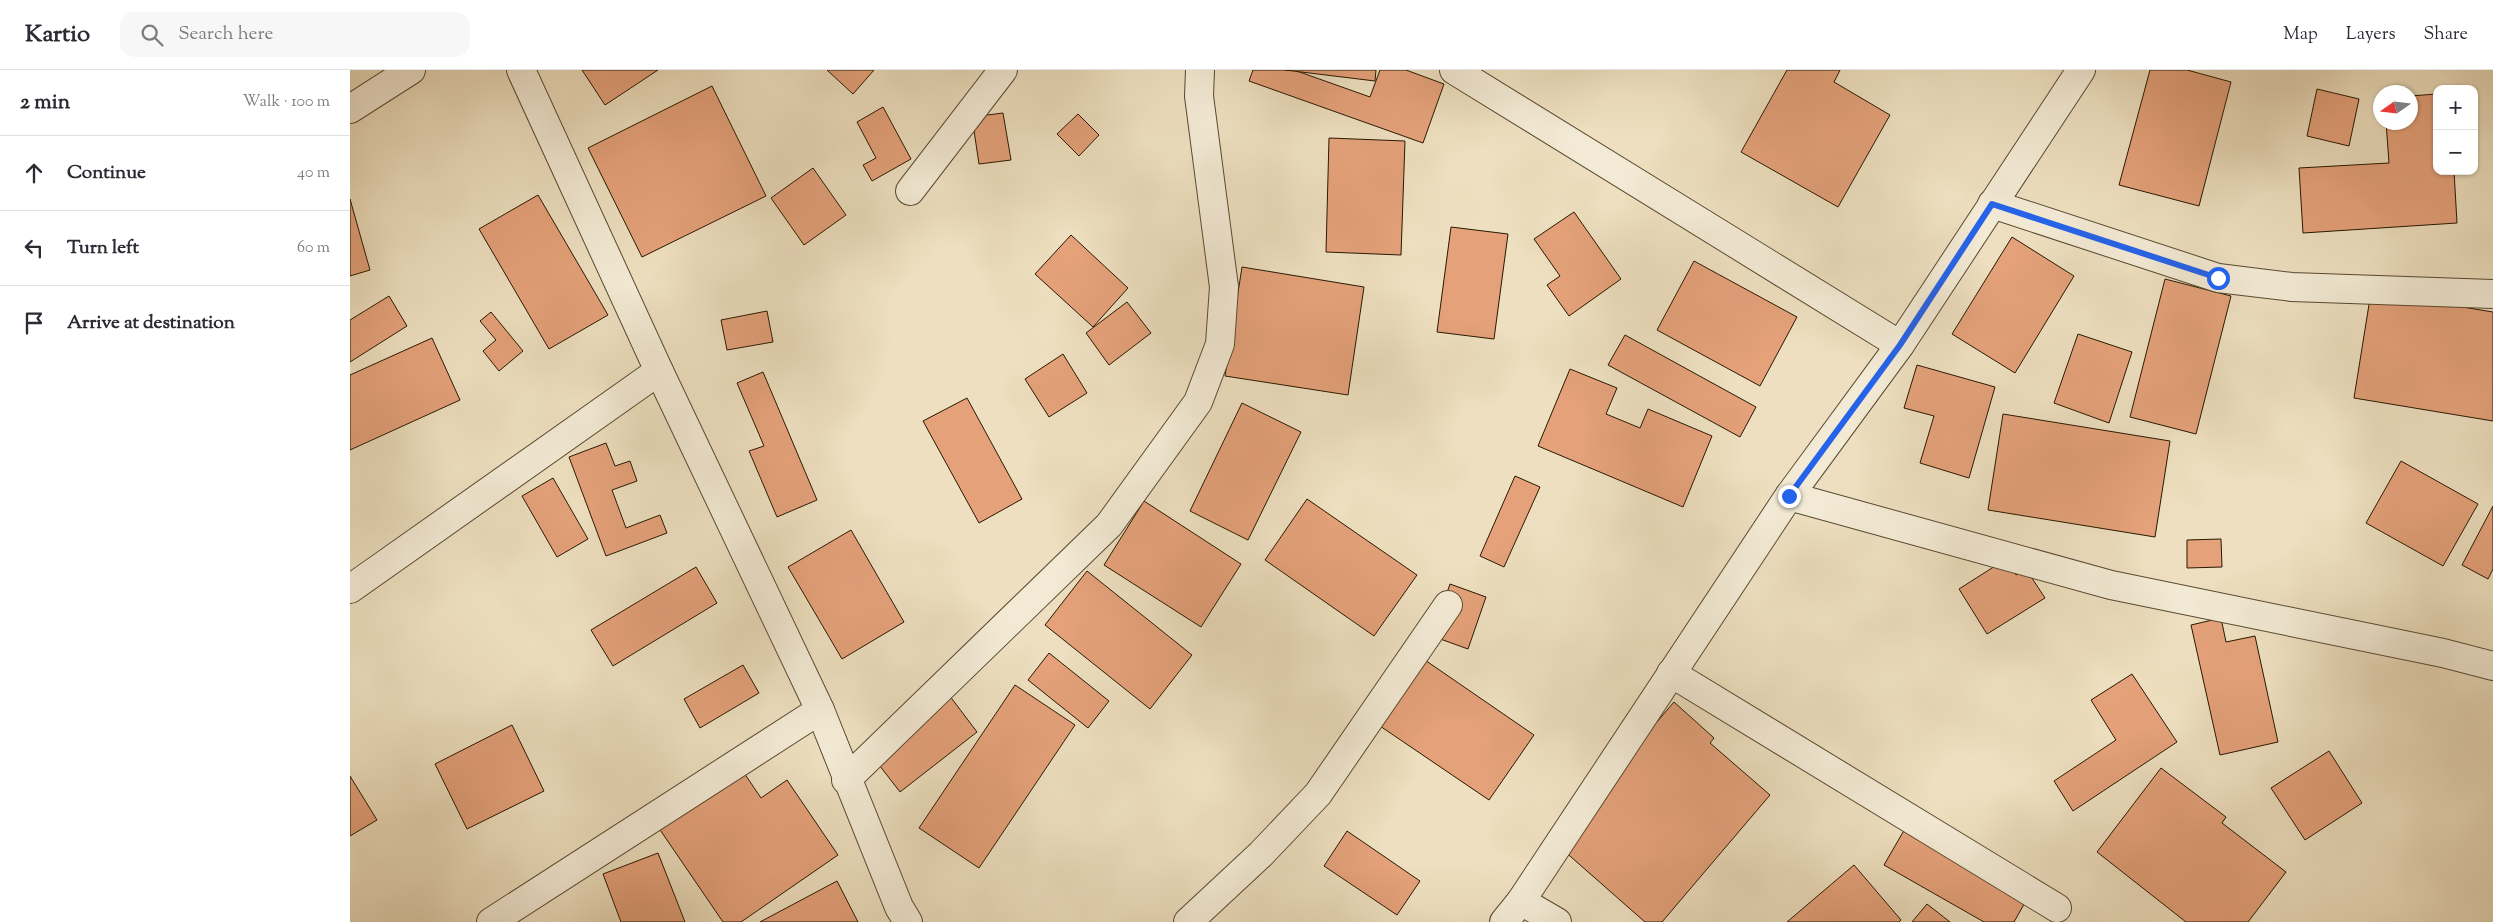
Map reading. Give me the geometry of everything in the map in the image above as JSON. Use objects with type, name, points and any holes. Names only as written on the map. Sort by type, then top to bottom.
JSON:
[{"type":"street","points":[[350,109],[411,70]]},
{"type":"street","points":[[521,70],[659,371],[820,710],[846,780],[899,907],[908,922]]},
{"type":"street","points":[[910,191],[1003,70]]},
{"type":"street","points":[[846,780],[1109,525],[1198,402],[1220,344],[1224,287],[1198,96],[1200,70]]},
{"type":"street","points":[[1454,70],[1900,345]]},
{"type":"street","points":[[1504,922],[1521,901],[1789,496],[1900,345],[2081,70]]},
{"type":"street","points":[[1992,204],[2218,278],[2292,287],[2492,289]]},
{"type":"street","points":[[350,589],[659,371]]},
{"type":"street","points":[[1789,496],[2111,585],[2433,651],[2493,666]]},
{"type":"street","points":[[1188,922],[1261,854],[1318,794],[1448,605]]},
{"type":"street","points":[[1672,673],[2057,908]]},
{"type":"street","points":[[491,922],[820,710]]},
{"type":"street","points":[[1521,901],[1557,922]]},
{"type":"building","points":[[582,70],[658,70],[605,105]]},
{"type":"building","points":[[827,70],[874,70],[853,94]]},
{"type":"building","points":[[1253,70],[1294,70],[1370,97],[1380,70],[1406,70],[1444,84],[1423,143],[1249,81]]},
{"type":"building","points":[[1285,70],[1376,70],[1375,81]]},
{"type":"building","points":[[1787,70],[1840,70],[1834,82],[1890,115],[1838,207],[1741,152]]},
{"type":"building","points":[[2150,70],[2187,70],[2231,82],[2199,206],[2119,185]]},
{"type":"building","points":[[712,86],[766,196],[642,257],[588,148]]},
{"type":"building","points":[[2317,89],[2359,99],[2349,146],[2307,136]]},
{"type":"building","points":[[2433,94],[2433,175],[2454,175],[2457,223],[2303,233],[2299,168],[2389,163],[2387,130],[2418,130],[2418,95]]},
{"type":"building","points":[[883,107],[911,159],[872,181],[863,165],[876,158],[857,122]]},
{"type":"building","points":[[1003,113],[1011,160],[979,164],[972,117]]},
{"type":"building","points":[[1078,114],[1099,135],[1079,156],[1057,134]]},
{"type":"building","points":[[1329,138],[1405,141],[1401,255],[1326,252]]},
{"type":"building","points":[[813,168],[846,215],[804,245],[771,198]]},
{"type":"building","points":[[538,195],[608,315],[549,349],[479,229]]},
{"type":"building","points":[[350,199],[370,270],[350,276]]},
{"type":"building","points":[[1574,212],[1621,279],[1569,316],[1547,285],[1560,276],[1534,239]]},
{"type":"building","points":[[1451,227],[1508,234],[1494,339],[1437,332]]},
{"type":"building","points":[[1071,235],[1128,288],[1093,327],[1035,274]]},
{"type":"building","points":[[2012,237],[2074,276],[2015,373],[1952,334]]},
{"type":"building","points":[[1694,261],[1797,317],[1760,386],[1657,330]]},
{"type":"building","points":[[1242,267],[1364,287],[1348,395],[1225,376]]},
{"type":"building","points":[[2165,279],[2231,296],[2196,434],[2130,417]]},
{"type":"building","points":[[2371,292],[2493,312],[2493,421],[2354,398]]},
{"type":"building","points":[[389,296],[407,326],[350,362],[350,320]]},
{"type":"building","points":[[1127,302],[1151,333],[1109,365],[1086,333]]},
{"type":"building","points":[[767,311],[773,342],[727,350],[721,320]]},
{"type":"building","points":[[491,312],[523,351],[499,371],[483,351],[496,340],[480,321]]},
{"type":"building","points":[[2078,334],[2132,352],[2109,423],[2054,403]]},
{"type":"building","points":[[1625,335],[1756,407],[1740,437],[1608,365]]},
{"type":"building","points":[[432,338],[460,400],[350,450],[350,375]]},
{"type":"building","points":[[1063,354],[1087,393],[1049,417],[1025,379]]},
{"type":"building","points":[[1917,365],[1995,387],[1969,478],[1920,463],[1934,416],[1904,408]]},
{"type":"building","points":[[1570,369],[1617,388],[1606,414],[1640,428],[1648,409],[1712,436],[1683,507],[1538,446]]},
{"type":"building","points":[[763,372],[817,500],[777,517],[749,451],[764,446],[737,383]]},
{"type":"building","points":[[967,398],[1022,499],[979,523],[923,421]]},
{"type":"building","points":[[1242,403],[1301,432],[1248,540],[1190,511]]},
{"type":"building","points":[[2003,414],[2170,441],[2155,537],[1988,510]]},
{"type":"building","points":[[606,443],[615,466],[630,461],[637,481],[612,490],[626,528],[660,515],[667,533],[606,556],[569,457]]},
{"type":"building","points":[[2401,461],[2478,504],[2443,566],[2366,523]]},
{"type":"building","points":[[1515,476],[1540,487],[1504,567],[1480,556]]},
{"type":"building","points":[[553,478],[588,539],[557,557],[522,496]]},
{"type":"building","points":[[1307,499],[1417,575],[1374,636],[1265,560]]},
{"type":"building","points":[[1144,501],[1241,564],[1201,627],[1104,565]]},
{"type":"building","points":[[2493,506],[2493,569],[2488,579],[2462,565]]},
{"type":"building","points":[[851,530],[904,622],[842,659],[788,567]]},
{"type":"building","points":[[2221,539],[2222,567],[2187,568],[2187,540]]},
{"type":"building","points":[[2006,559],[2016,575],[2026,569],[2045,598],[1987,634],[1959,589]]},
{"type":"building","points":[[696,567],[717,603],[613,666],[591,630]]},
{"type":"building","points":[[1087,571],[1192,655],[1150,709],[1045,625]]},
{"type":"building","points":[[1450,584],[1486,597],[1468,649],[1432,636]]},
{"type":"building","points":[[2221,618],[2226,642],[2255,636],[2278,742],[2220,755],[2191,625]]},
{"type":"building","points":[[1049,653],[1109,701],[1088,728],[1028,680]]},
{"type":"building","points":[[1422,658],[1534,735],[1489,800],[1377,724]]},
{"type":"building","points":[[743,665],[759,693],[700,728],[684,699]]},
{"type":"building","points":[[2132,674],[2177,742],[2073,811],[2054,781],[2116,740],[2091,700]]},
{"type":"building","points":[[1015,685],[1075,725],[979,868],[919,828]]},
{"type":"building","points":[[943,687],[977,732],[900,792],[866,748]]},
{"type":"building","points":[[1674,702],[1714,738],[1710,743],[1770,795],[1662,922],[1645,922],[1554,842]]},
{"type":"building","points":[[512,725],[544,791],[467,829],[435,764]]},
{"type":"building","points":[[2329,751],[2362,803],[2305,840],[2271,788]]},
{"type":"building","points":[[738,764],[761,798],[787,780],[838,855],[741,922],[723,922],[654,821]]},
{"type":"building","points":[[2161,768],[2226,817],[2222,823],[2286,872],[2248,922],[2186,922],[2097,852]]},
{"type":"building","points":[[350,776],[377,820],[350,836]]},
{"type":"building","points":[[1914,813],[2036,883],[2014,922],[1984,922],[1884,865]]},
{"type":"building","points":[[1347,831],[1420,881],[1397,915],[1324,866]]},
{"type":"building","points":[[658,853],[685,922],[621,922],[603,874]]},
{"type":"building","points":[[1854,865],[1901,920],[1899,922],[1787,922]]},
{"type":"building","points":[[837,881],[858,922],[760,922]]},
{"type":"building","points":[[1927,904],[1950,922],[1912,922]]},
{"type":"route","points":[[1789,496],[1900,345],[1992,204],[2218,278]]}]
